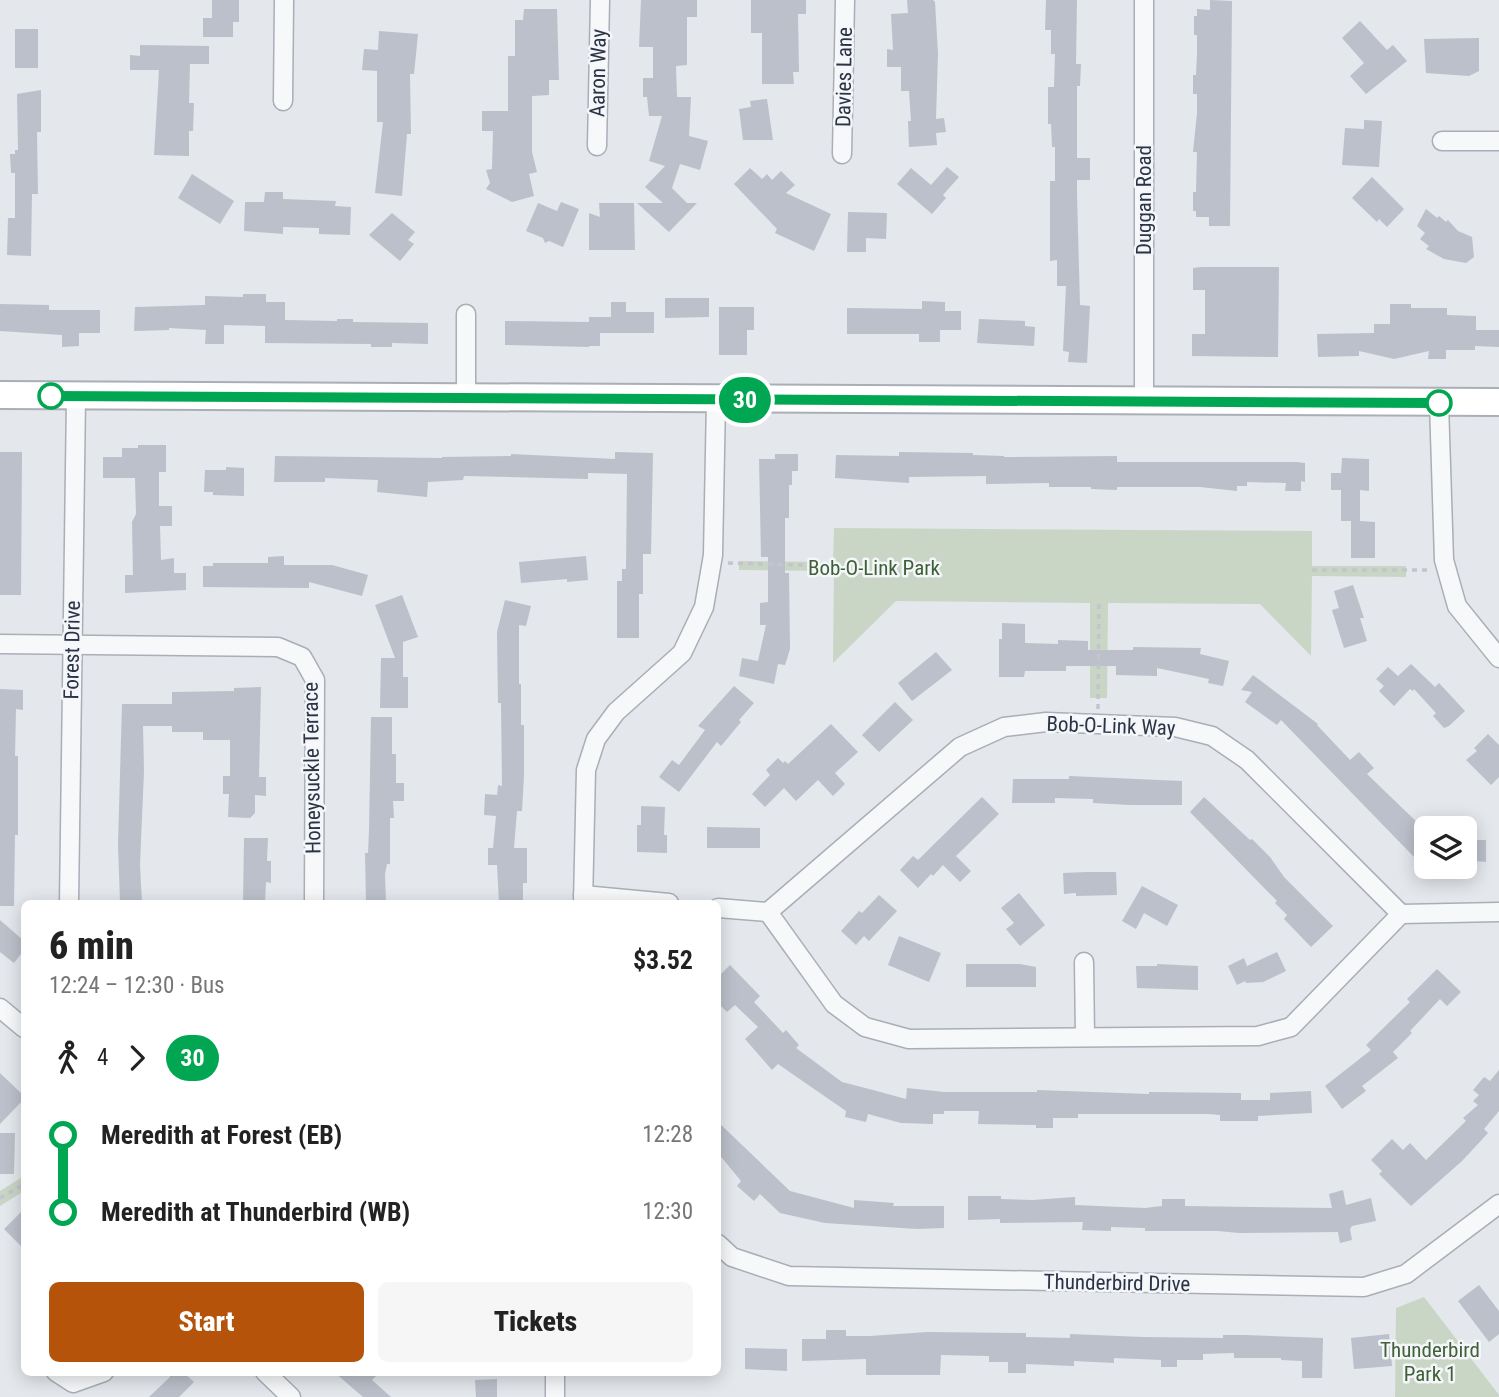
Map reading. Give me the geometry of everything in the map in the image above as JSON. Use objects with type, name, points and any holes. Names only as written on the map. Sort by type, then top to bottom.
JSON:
[{"type":"street","points":[[282,101],[284,0]]},
{"type":"street","name":"Aaron Way","points":[[597,146],[600,0]]},
{"type":"street","name":"Davies Lane","points":[[842,154],[845,0]]},
{"type":"street","name":"Duggan Road","points":[[1144,0],[1144,400]]},
{"type":"street","points":[[1442,141],[1499,141]]},
{"type":"street","points":[[466,314],[466,397]]},
{"type":"street","points":[[0,395],[1499,402]]},
{"type":"street","name":"Forest Drive","points":[[69,900],[76,397]]},
{"type":"street","points":[[604,900],[583,899],[586,770],[596,738],[616,712],[682,653],[704,607],[712,562],[716,400]]},
{"type":"street","points":[[1439,403],[1444,560],[1457,606],[1499,659]]},
{"type":"street","name":"Honeysuckle Terrace","points":[[0,644],[278,646],[302,657],[315,680],[314,900]]},
{"type":"street","name":"Bob-O-Link Way","points":[[768,912],[960,747],[1004,727],[1046,722],[1175,727],[1212,736],[1247,760],[1401,914]]},
{"type":"street","points":[[721,908],[768,912],[834,1004],[865,1027],[909,1039],[1258,1036],[1291,1027],[1401,914],[1499,912]]},
{"type":"street","points":[[1084,962],[1085,1037]]},
{"type":"street","points":[[0,1008],[21,1026]]},
{"type":"street","name":"Thunderbird Drive","points":[[721,1247],[732,1256],[789,1276],[1364,1287],[1406,1274],[1499,1204]]},
{"type":"street","points":[[62,1376],[73,1383],[93,1376]]},
{"type":"street","points":[[269,1376],[290,1397]]},
{"type":"street","points":[[555,1376],[555,1397]]},
{"type":"path","points":[[712,562],[834,566]]},
{"type":"path","points":[[1311,570],[1447,570]]},
{"type":"path","points":[[1098,724],[1099,599]]},
{"type":"path","points":[[0,1198],[21,1186]]},
{"type":"green space","name":"Bob-O-Link Park","points":[[834,528],[1312,531],[1312,566],[1406,566],[1406,577],[1312,576],[1311,656],[1260,604],[1108,603],[1107,698],[1090,698],[1090,603],[896,601],[833,663],[834,571],[739,570],[739,561],[833,562]]},
{"type":"green space","points":[[21,1178],[21,1193],[0,1206],[0,1191]]},
{"type":"green space","name":"Thunderbird Park 1","points":[[1424,1297],[1499,1397],[1395,1397],[1396,1308]]},
{"type":"building","points":[[212,0],[239,0],[239,22],[233,22],[233,37],[203,37],[203,18],[212,18]]},
{"type":"building","points":[[641,0],[697,0],[697,17],[687,17],[687,65],[676,66],[677,97],[691,97],[689,136],[708,141],[700,170],[680,164],[672,188],[687,203],[697,203],[669,232],[637,203],[663,203],[645,187],[665,166],[649,161],[662,116],[649,116],[647,97],[643,97],[643,78],[653,78],[653,47],[639,47]]},
{"type":"building","points":[[751,0],[806,0],[806,14],[798,14],[799,72],[793,72],[794,84],[762,84],[762,33],[751,33]]},
{"type":"building","points":[[907,0],[935,2],[938,54],[936,119],[944,118],[946,132],[936,133],[937,145],[909,147],[909,91],[901,91],[901,67],[887,67],[887,49],[893,50],[891,14],[908,13]]},
{"type":"building","points":[[1046,0],[1077,0],[1076,64],[1081,64],[1080,86],[1077,86],[1077,158],[1090,158],[1090,180],[1077,180],[1080,305],[1090,306],[1087,363],[1068,362],[1069,352],[1063,351],[1066,286],[1057,286],[1057,260],[1050,261],[1050,181],[1055,181],[1055,147],[1052,147],[1051,124],[1048,124],[1048,87],[1054,87],[1055,54],[1051,54],[1051,30],[1045,30]]},
{"type":"building","points":[[1210,0],[1232,1],[1230,226],[1209,226],[1209,217],[1196,217],[1196,211],[1193,211],[1197,152],[1193,152],[1197,113],[1197,94],[1193,94],[1197,54],[1194,16],[1197,16],[1197,9],[1210,10]]},
{"type":"building","points":[[524,9],[557,9],[559,80],[549,80],[549,95],[532,96],[532,152],[537,172],[529,174],[534,196],[512,202],[486,189],[490,183],[486,170],[492,169],[493,131],[482,131],[482,111],[508,111],[508,56],[515,56],[515,20],[523,20]]},
{"type":"building","points":[[1360,21],[1387,50],[1393,45],[1407,61],[1366,94],[1350,76],[1364,63],[1342,38]]},
{"type":"building","points":[[15,29],[38,29],[38,68],[15,68]]},
{"type":"building","points":[[379,31],[418,34],[414,74],[410,74],[411,134],[407,134],[402,196],[375,193],[383,122],[377,122],[377,71],[362,70],[364,49],[378,50]]},
{"type":"building","points":[[1479,38],[1479,71],[1469,76],[1426,73],[1424,39]]},
{"type":"building","points":[[140,45],[209,46],[209,64],[190,64],[189,103],[194,103],[193,131],[189,131],[189,156],[154,155],[159,70],[130,70],[130,55],[140,56]]},
{"type":"building","points":[[41,90],[41,132],[37,132],[38,194],[32,194],[31,256],[7,255],[8,218],[15,218],[15,173],[11,173],[10,154],[15,154],[15,150],[18,150],[17,94]]},
{"type":"building","points":[[767,99],[773,140],[743,140],[739,109],[751,107],[750,101]]},
{"type":"building","points":[[1364,120],[1382,121],[1379,167],[1342,165],[1345,128],[1364,129]]},
{"type":"building","points":[[947,167],[959,177],[943,195],[946,198],[932,214],[897,184],[911,168],[931,185]]},
{"type":"building","points":[[750,168],[762,179],[767,174],[772,180],[781,171],[795,185],[786,193],[831,214],[814,251],[775,233],[777,229],[734,184]]},
{"type":"building","points":[[192,174],[234,201],[220,224],[178,198]]},
{"type":"building","points":[[1372,177],[1404,209],[1387,227],[1379,219],[1377,222],[1352,198]]},
{"type":"building","points":[[265,192],[283,192],[283,199],[336,201],[335,206],[351,207],[350,235],[319,234],[319,228],[283,227],[283,234],[244,231],[245,202],[264,202]]},
{"type":"building","points":[[561,202],[579,209],[563,247],[549,241],[545,243],[543,238],[526,231],[538,203],[557,211]]},
{"type":"building","points":[[599,203],[634,203],[635,250],[589,250],[589,213],[600,217]]},
{"type":"building","points":[[1426,209],[1437,218],[1439,216],[1446,222],[1448,220],[1458,231],[1472,237],[1474,257],[1466,263],[1444,259],[1426,249],[1429,246],[1420,239],[1425,233],[1417,226]]},
{"type":"building","points":[[848,212],[887,213],[886,239],[866,238],[866,252],[847,252]]},
{"type":"building","points":[[392,213],[415,232],[408,240],[414,244],[400,261],[369,235]]},
{"type":"building","points":[[1279,267],[1278,357],[1192,356],[1192,334],[1205,334],[1205,290],[1193,290],[1193,268]]},
{"type":"building","points":[[243,294],[266,294],[266,302],[285,302],[285,320],[353,319],[353,322],[428,323],[428,344],[392,343],[392,347],[371,347],[371,344],[265,343],[265,326],[224,325],[224,344],[205,344],[206,330],[169,328],[134,331],[135,307],[205,305],[205,296],[243,297]]},
{"type":"building","points":[[665,298],[709,298],[709,317],[665,318]]},
{"type":"building","points":[[922,301],[945,302],[945,311],[961,311],[961,330],[940,330],[940,342],[919,342],[919,334],[847,334],[847,308],[922,309]]},
{"type":"building","points":[[611,302],[626,302],[626,312],[654,312],[654,333],[600,333],[600,346],[589,347],[505,345],[505,321],[589,322],[589,317],[611,317]]},
{"type":"building","points":[[0,304],[49,305],[49,310],[100,310],[100,333],[79,333],[79,346],[62,347],[62,335],[0,331]]},
{"type":"building","points":[[1390,304],[1411,304],[1411,308],[1447,308],[1447,315],[1476,316],[1476,330],[1499,330],[1499,347],[1475,346],[1475,350],[1446,350],[1446,359],[1428,359],[1429,351],[1394,359],[1359,351],[1359,356],[1318,357],[1317,334],[1374,333],[1374,324],[1390,324]]},
{"type":"building","points":[[719,307],[754,307],[754,330],[747,330],[747,355],[719,355]]},
{"type":"building","points":[[979,319],[1025,321],[1025,326],[1035,327],[1034,346],[977,343]]},
{"type":"building","points":[[138,445],[166,445],[166,472],[159,472],[159,506],[172,506],[172,526],[160,526],[161,560],[174,558],[174,573],[186,573],[186,590],[125,593],[125,575],[133,575],[135,478],[103,478],[103,457],[122,457],[122,448],[138,448]]},
{"type":"building","points":[[0,452],[22,452],[21,595],[0,595]]},
{"type":"building","points":[[615,452],[653,453],[651,554],[643,554],[639,638],[617,638],[617,581],[622,581],[622,569],[626,569],[627,474],[588,473],[588,479],[464,476],[463,480],[428,482],[427,497],[377,492],[378,480],[325,478],[325,482],[274,482],[275,456],[442,458],[511,454],[615,459]]},
{"type":"building","points":[[899,452],[973,453],[1004,457],[1117,456],[1117,462],[1297,462],[1305,463],[1305,482],[1301,481],[1301,491],[1285,491],[1286,483],[1247,482],[1247,486],[1237,486],[1237,491],[1200,487],[1117,487],[1117,490],[1049,487],[1049,483],[986,484],[986,476],[909,477],[909,483],[835,478],[836,455],[899,456]]},
{"type":"building","points":[[775,454],[798,454],[798,471],[792,471],[792,485],[789,485],[789,518],[785,518],[790,649],[785,665],[778,664],[774,684],[739,676],[742,658],[758,661],[766,625],[760,625],[760,603],[768,602],[768,557],[761,557],[759,459],[775,459]]},
{"type":"building","points":[[1342,458],[1369,459],[1369,491],[1360,490],[1360,521],[1375,522],[1375,558],[1351,558],[1351,521],[1341,521],[1341,490],[1331,490],[1331,473],[1341,473]]},
{"type":"building","points":[[226,467],[244,468],[244,496],[204,492],[205,470],[226,470]]},
{"type":"building","points":[[284,556],[284,565],[332,565],[368,575],[362,596],[309,582],[309,588],[203,587],[203,566],[213,566],[213,563],[268,563],[268,557]]},
{"type":"building","points":[[586,556],[588,580],[521,583],[519,562]]},
{"type":"building","points":[[1353,585],[1364,618],[1360,618],[1367,641],[1344,648],[1332,610],[1339,608],[1334,591]]},
{"type":"building","points":[[402,595],[418,637],[403,642],[403,677],[408,677],[408,708],[380,708],[381,658],[395,658],[375,605]]},
{"type":"building","points":[[505,600],[531,606],[526,626],[519,625],[524,776],[522,811],[517,811],[514,848],[527,848],[527,883],[523,883],[523,900],[499,900],[497,865],[488,865],[488,848],[493,848],[496,816],[484,815],[485,794],[497,795],[498,785],[502,786],[497,632]]},
{"type":"building","points":[[1002,623],[1025,624],[1025,643],[1088,641],[1088,650],[1133,650],[1133,647],[1201,648],[1200,654],[1229,661],[1223,686],[1208,683],[1209,679],[1157,668],[1157,676],[1116,675],[1116,666],[1066,666],[1066,671],[1025,671],[1024,677],[999,677],[999,639],[1002,639]]},
{"type":"building","points":[[936,652],[952,670],[912,701],[898,683]]},
{"type":"building","points":[[1411,664],[1435,687],[1439,683],[1465,711],[1449,726],[1444,728],[1433,716],[1436,713],[1414,689],[1410,689],[1394,706],[1379,691],[1384,686],[1376,679],[1388,667],[1398,676]]},
{"type":"building","points":[[1253,675],[1318,724],[1350,760],[1359,752],[1374,768],[1367,774],[1414,819],[1414,857],[1281,720],[1277,725],[1245,702],[1252,692],[1241,690]]},
{"type":"building","points":[[734,686],[754,703],[721,746],[717,742],[679,792],[659,777],[672,760],[679,765],[705,730],[698,726]]},
{"type":"building","points":[[261,687],[259,777],[266,777],[266,796],[255,795],[255,813],[250,818],[228,817],[229,794],[223,794],[223,776],[230,776],[230,740],[203,740],[203,732],[172,732],[172,726],[143,726],[142,900],[120,900],[118,844],[122,704],[172,704],[172,692],[234,691],[234,688]]},
{"type":"building","points":[[0,689],[23,690],[23,710],[16,709],[18,835],[15,835],[14,906],[0,906]]},
{"type":"building","points":[[895,702],[913,720],[879,752],[862,735]]},
{"type":"building","points":[[371,717],[392,717],[392,754],[396,754],[396,783],[404,783],[404,801],[393,801],[394,818],[390,818],[390,864],[387,864],[385,874],[386,900],[366,900],[365,853],[368,853]]},
{"type":"building","points":[[831,724],[858,752],[835,773],[845,784],[833,796],[818,780],[796,801],[784,788],[765,807],[752,794],[770,775],[766,770],[778,758],[788,764]]},
{"type":"building","points":[[1488,734],[1499,745],[1499,777],[1491,785],[1466,760],[1477,751],[1474,748]]},
{"type":"building","points":[[1069,776],[1182,781],[1182,805],[1129,805],[1093,803],[1093,799],[1055,798],[1055,803],[1012,803],[1013,779],[1069,779]]},
{"type":"building","points":[[982,797],[999,814],[956,856],[971,871],[960,882],[943,865],[918,888],[900,870],[913,856],[918,860]]},
{"type":"building","points":[[1204,797],[1270,857],[1284,877],[1333,926],[1311,947],[1284,919],[1287,915],[1275,903],[1277,901],[1190,812]]},
{"type":"building","points":[[641,806],[665,807],[664,835],[667,835],[667,853],[637,852],[637,825],[641,825]]},
{"type":"building","points":[[707,827],[760,828],[760,848],[707,848]]},
{"type":"building","points":[[244,838],[268,838],[267,861],[271,861],[271,883],[266,882],[265,900],[243,900]]},
{"type":"building","points":[[1477,840],[1486,840],[1486,862],[1477,861]]},
{"type":"building","points":[[1116,872],[1117,895],[1064,894],[1063,873]]},
{"type":"building","points":[[1142,886],[1178,905],[1167,926],[1144,913],[1136,929],[1122,921]]},
{"type":"building","points":[[1019,893],[1045,925],[1020,946],[1006,929],[1014,923],[1001,908]]},
{"type":"building","points":[[879,895],[897,911],[869,941],[864,936],[856,945],[841,931],[859,911],[862,913]]},
{"type":"building","points":[[0,920],[21,938],[21,954],[14,963],[0,952]]},
{"type":"building","points":[[899,936],[941,953],[929,982],[888,965]]},
{"type":"building","points":[[1277,952],[1286,971],[1263,982],[1245,981],[1237,985],[1228,966],[1244,958],[1247,966]]},
{"type":"building","points":[[966,964],[1020,964],[1036,967],[1036,987],[966,987]]},
{"type":"building","points":[[730,965],[760,996],[754,1002],[783,1033],[786,1030],[799,1045],[796,1048],[842,1082],[906,1099],[907,1088],[944,1092],[1037,1090],[1149,1094],[1241,1093],[1241,1100],[1270,1100],[1270,1093],[1311,1091],[1312,1113],[1258,1116],[1258,1121],[1220,1121],[1220,1115],[1208,1114],[1078,1114],[1078,1118],[1053,1118],[1053,1128],[978,1124],[979,1111],[944,1111],[944,1114],[933,1114],[933,1124],[901,1123],[868,1114],[866,1122],[845,1117],[846,1111],[778,1064],[772,1070],[745,1039],[758,1027],[735,1005],[727,1012],[721,1006],[721,974]]},
{"type":"building","points":[[1136,966],[1198,966],[1198,990],[1137,988]]},
{"type":"building","points":[[1437,969],[1461,992],[1447,1006],[1440,999],[1393,1052],[1398,1058],[1362,1086],[1366,1091],[1342,1109],[1325,1086],[1371,1050],[1366,1045],[1410,1002],[1407,999]]},
{"type":"building","points":[[1499,1070],[1499,1111],[1484,1129],[1488,1133],[1462,1161],[1411,1206],[1379,1174],[1382,1171],[1371,1160],[1392,1139],[1403,1150],[1410,1143],[1426,1160],[1466,1121],[1463,1118],[1478,1105],[1473,1101],[1479,1095],[1473,1090],[1484,1077],[1490,1081]]},
{"type":"building","points":[[0,1073],[21,1093],[21,1102],[0,1124]]},
{"type":"building","points":[[721,1125],[790,1191],[854,1208],[854,1200],[894,1203],[893,1206],[944,1206],[944,1228],[917,1229],[825,1223],[780,1213],[760,1194],[754,1201],[737,1186],[741,1181],[721,1157]]},
{"type":"building","points":[[0,1133],[15,1133],[14,1174],[0,1174]]},
{"type":"building","points":[[1343,1190],[1346,1205],[1371,1198],[1376,1221],[1352,1226],[1352,1240],[1340,1243],[1338,1232],[1145,1231],[1145,1228],[1111,1227],[1111,1231],[1082,1230],[1083,1222],[1000,1223],[1000,1219],[968,1220],[968,1196],[1033,1200],[1075,1197],[1075,1205],[1145,1208],[1162,1206],[1162,1199],[1185,1199],[1185,1206],[1332,1208],[1329,1194]]},
{"type":"building","points":[[21,1212],[21,1246],[4,1229]]},
{"type":"building","points":[[1479,1285],[1499,1311],[1499,1334],[1489,1342],[1458,1301]]},
{"type":"building","points":[[826,1330],[846,1330],[846,1336],[927,1332],[1026,1333],[1026,1337],[1070,1338],[1070,1334],[1323,1338],[1322,1378],[1302,1378],[1302,1361],[1234,1358],[1234,1353],[1203,1354],[1203,1360],[1177,1360],[1177,1367],[1161,1367],[1161,1360],[1114,1358],[1114,1363],[1074,1361],[1074,1366],[1026,1364],[1026,1373],[1008,1373],[1008,1362],[989,1362],[989,1356],[941,1355],[940,1375],[866,1375],[866,1359],[802,1361],[802,1339],[826,1339]]},
{"type":"building","points":[[1389,1334],[1392,1366],[1354,1369],[1351,1338]]},
{"type":"building","points":[[745,1348],[787,1349],[787,1371],[745,1369]]},
{"type":"building","points":[[187,1376],[194,1382],[179,1397],[149,1397],[170,1377]]},
{"type":"building","points":[[339,1376],[376,1376],[372,1380],[391,1397],[363,1397]]},
{"type":"building","points":[[497,1379],[497,1397],[476,1397],[475,1380]]},
{"type":"bus line","name":"30","points":[[51,396],[1439,403]]}]
